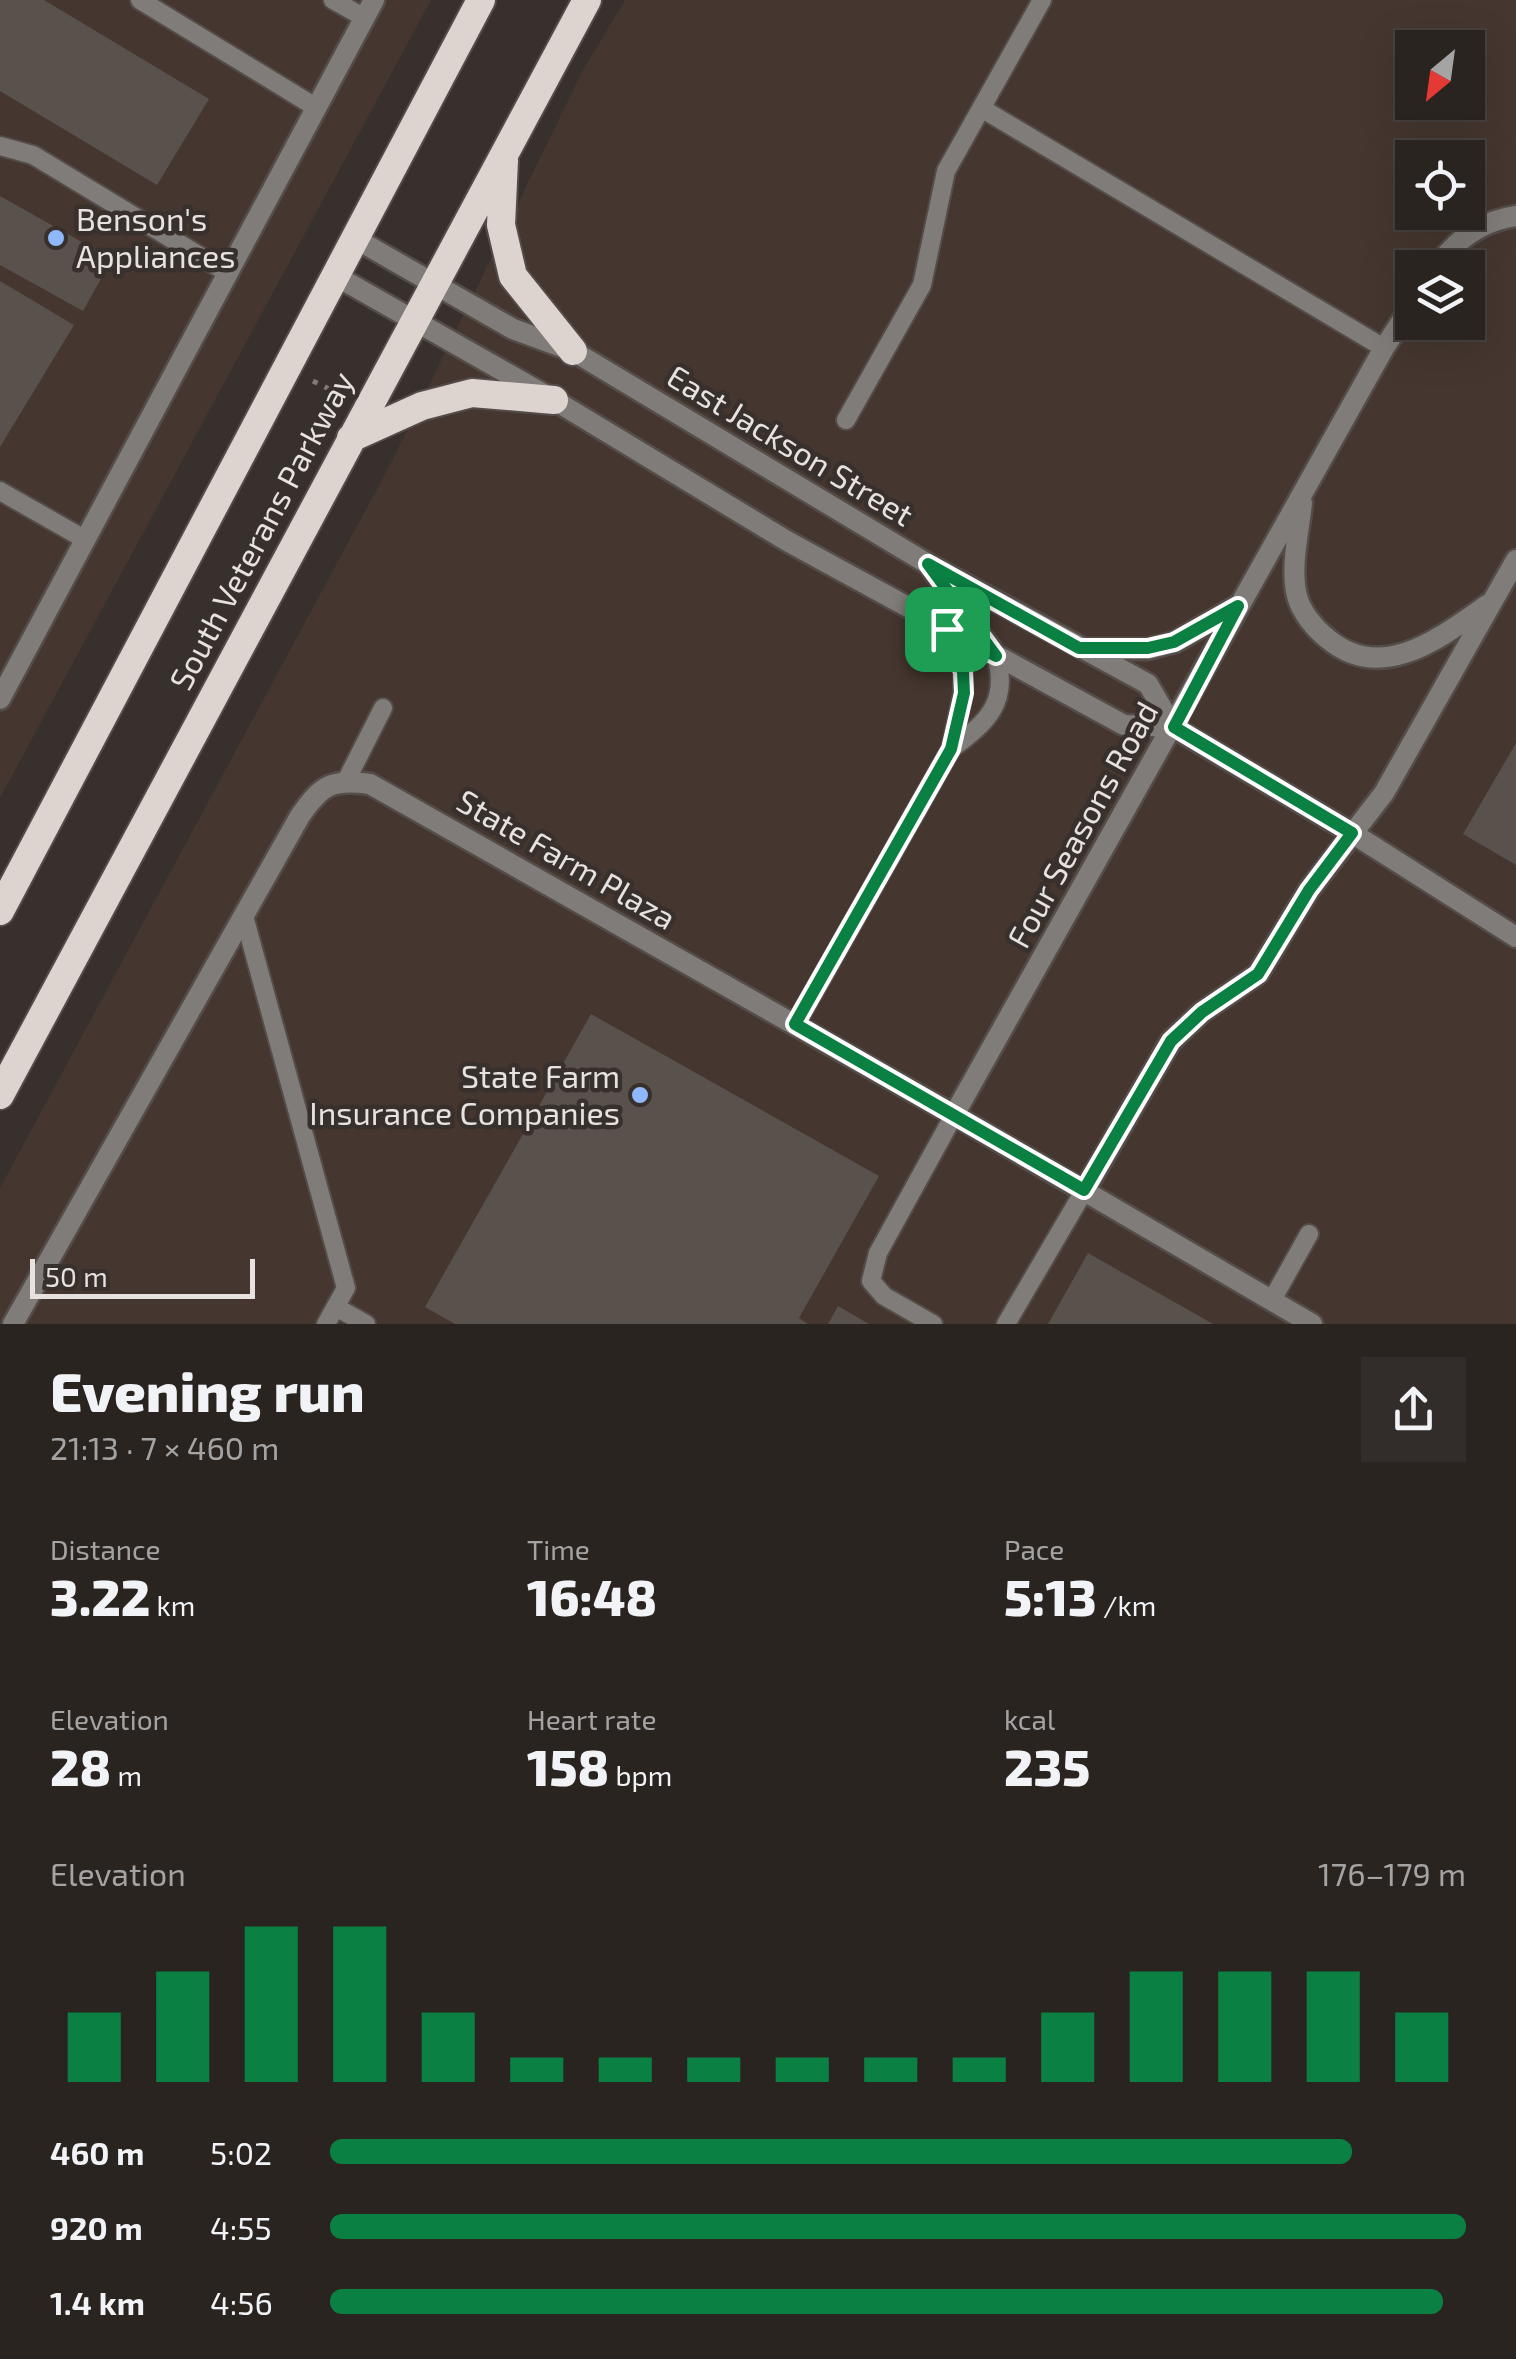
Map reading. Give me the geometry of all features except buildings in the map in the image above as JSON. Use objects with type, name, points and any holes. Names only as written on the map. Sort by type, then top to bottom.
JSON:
[{"type":"highway","name":"South Veterans Parkway","points":[[0,911],[482,0]]},
{"type":"highway","name":"South Veterans Parkway","points":[[0,1095],[587,0]]},
{"type":"highway","points":[[505,152],[501,224],[513,276],[574,351]]},
{"type":"highway","points":[[351,438],[422,406],[472,393],[554,400]]},
{"type":"street","points":[[3,687],[86,540],[370,9]]},
{"type":"street","points":[[1452,250],[1477,228],[1495,219],[1516,216]]},
{"type":"street","name":"East Jackson Street","points":[[356,239],[514,329],[574,351],[928,564],[1148,684],[1174,727],[1516,937]]},
{"type":"street","name":"East Jackson Street","points":[[336,276],[554,400],[786,542],[1124,726],[1174,727]]},
{"type":"street","name":"Four Seasons Road","points":[[954,1115],[1395,331]]},
{"type":"street","points":[[1303,491],[1295,565],[1297,598],[1316,629],[1340,649],[1368,658],[1397,658],[1435,642],[1494,600]]},
{"type":"street","points":[[1084,1190],[1171,1041],[1202,1012],[1258,974],[1309,890],[1384,793],[1516,560]]},
{"type":"street","points":[[928,564],[996,656]]},
{"type":"street","points":[[1079,648],[1148,648],[1174,642],[1238,606]]},
{"type":"street","points":[[13,1324],[318,789],[346,781]]},
{"type":"street","name":"State Farm Plaza","points":[[346,781],[370,784],[954,1115],[1312,1324]]},
{"type":"lane","points":[[140,0],[317,108]]},
{"type":"lane","points":[[333,0],[370,9]]},
{"type":"lane","points":[[846,420],[922,285],[946,170],[1042,0]]},
{"type":"lane","points":[[981,108],[1384,348]]},
{"type":"lane","points":[[0,146],[33,155],[228,274]]},
{"type":"lane","points":[[0,491],[86,540]]},
{"type":"lane","points":[[795,1024],[951,749],[964,693],[963,672],[947,629]]},
{"type":"lane","points":[[951,749],[981,727],[999,698],[1002,676],[996,656]]},
{"type":"lane","points":[[346,781],[383,708]]},
{"type":"lane","points":[[244,916],[346,1288],[326,1324]]},
{"type":"lane","points":[[933,1324],[884,1296],[871,1282],[878,1252],[954,1115]]},
{"type":"lane","points":[[1006,1324],[1084,1190]]},
{"type":"lane","points":[[1272,1300],[1309,1234]]},
{"type":"lane","points":[[336,1307],[366,1324]]},
{"type":"path","points":[[310,380],[333,391]]},
{"type":"shaded area","points":[[0,0],[431,0],[0,798]]},
{"type":"shaded area","points":[[625,0],[1516,0],[1516,1324],[0,1324],[0,1188],[392,461],[583,70]]},
{"type":"place","name":"Benson's Appliances","points":[[56,238]]},
{"type":"place","name":"State Farm Insurance Companies","points":[[640,1095]]},
{"type":"route","points":[[928,564],[1079,648],[1148,648],[1174,642],[1238,606],[1174,727],[1352,833],[1309,890],[1258,974],[1202,1012],[1171,1041],[1084,1190],[795,1024],[951,749],[964,693],[963,672],[947,629],[996,656],[928,564]]}]
